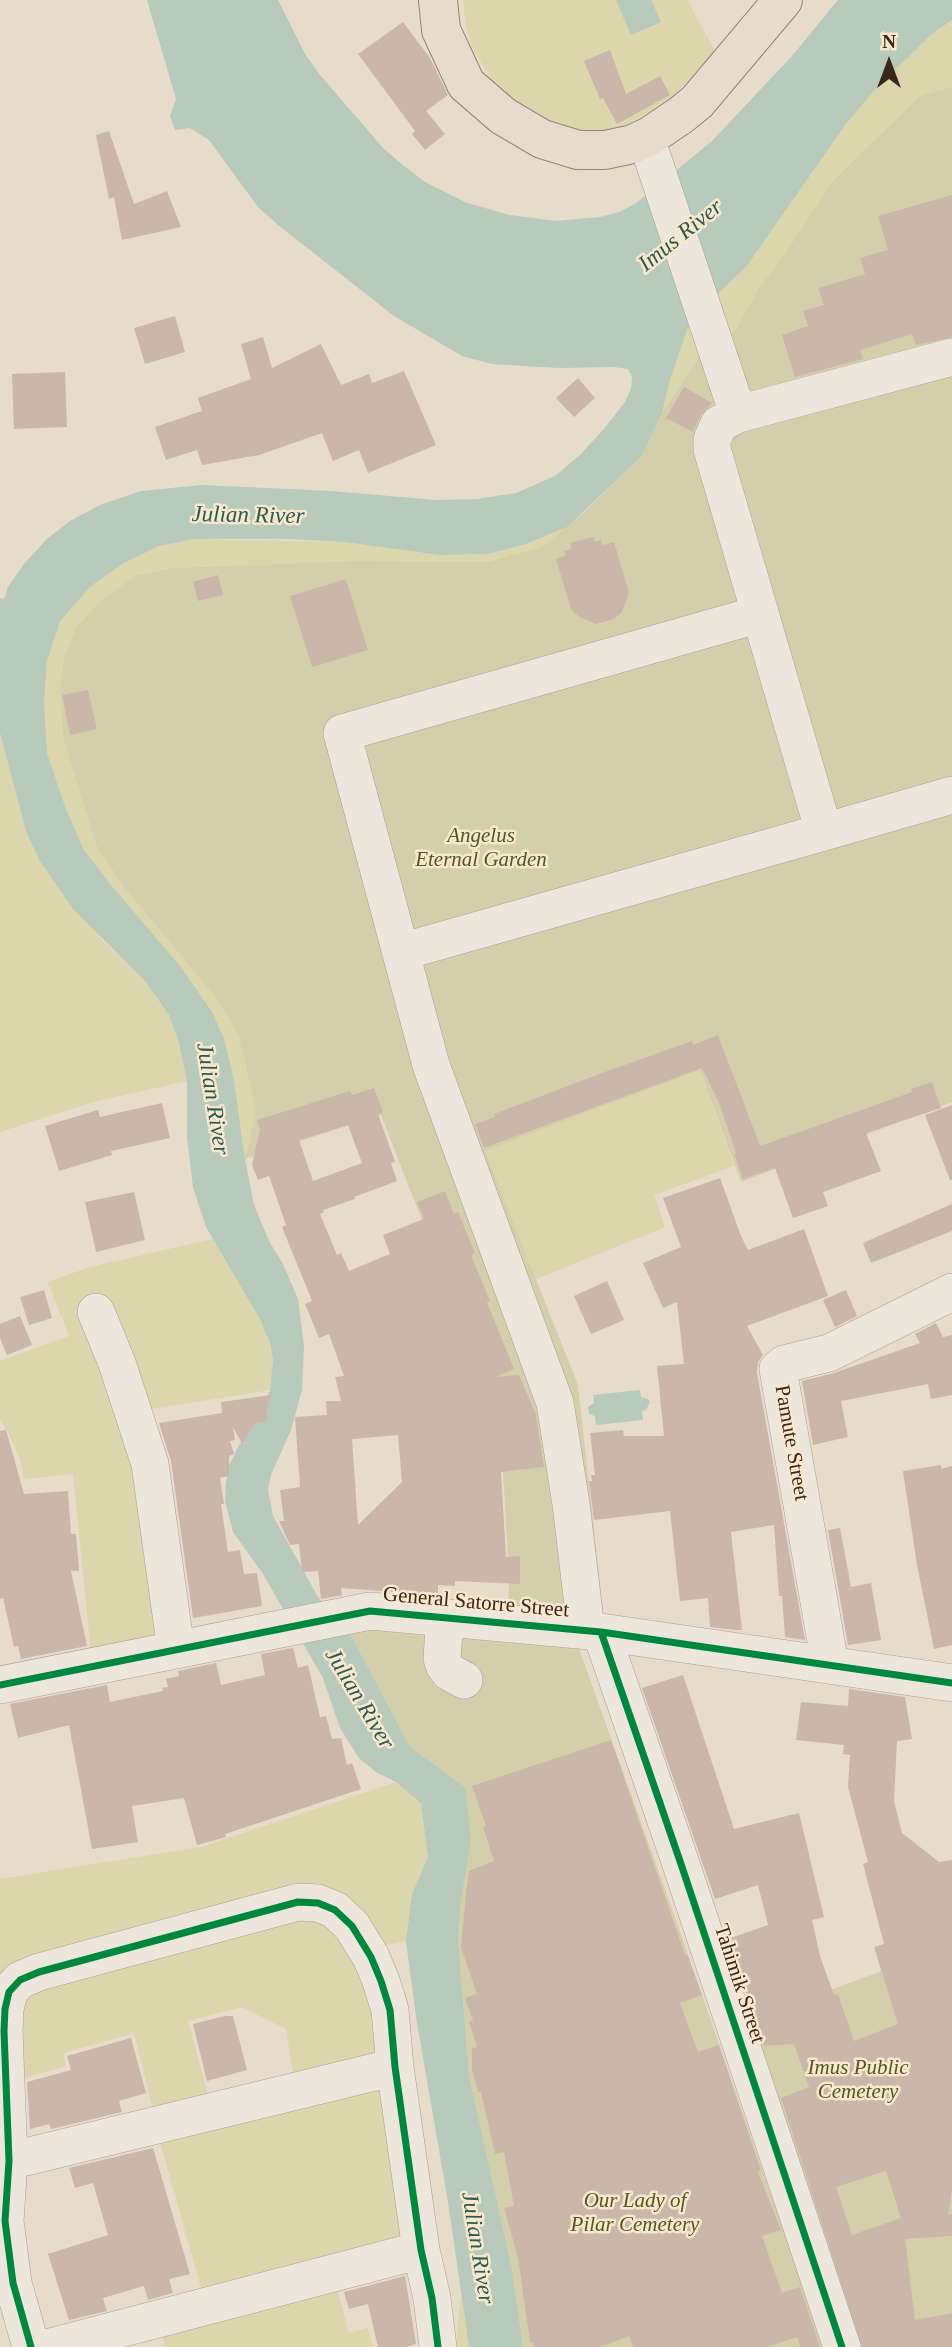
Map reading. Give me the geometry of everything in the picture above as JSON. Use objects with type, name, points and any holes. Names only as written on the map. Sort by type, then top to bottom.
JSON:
[{"type":"main road","points":[[438,0],[442,30],[466,84],[503,116],[541,139],[591,150],[633,144],[681,115],[697,102],[783,0]]},
{"type":"street","points":[[652,156],[718,347],[738,414]]},
{"type":"street","points":[[824,832],[712,449],[715,429],[738,414],[952,356]]},
{"type":"street","name":"Tahimik Street","points":[[760,614],[342,733],[441,1096],[555,1404],[593,1631],[681,1864],[842,2347]]},
{"type":"street","points":[[401,952],[952,795]]},
{"type":"street","name":"Pamute Street","points":[[830,1664],[778,1369],[784,1364],[830,1353],[952,1292]]},
{"type":"street","points":[[96,1312],[117,1363],[150,1464],[176,1650]]},
{"type":"street","name":"General Satorre Street","points":[[0,1685],[370,1611],[593,1631],[952,1682]]},
{"type":"street","points":[[445,1618],[442,1658],[444,1665],[449,1672],[464,1680]]},
{"type":"street","points":[[31,2347],[13,2283],[5,2221],[9,2161],[5,2009],[9,1992],[20,1980],[39,1972],[298,1902],[318,1903],[335,1910],[352,1926],[371,1957],[390,2010],[395,2067],[421,2250],[432,2298],[438,2347]]},
{"type":"street","points":[[9,2161],[395,2067]]},
{"type":"street","points":[[51,2347],[421,2250]]},
{"type":"shaded area","points":[[463,0],[687,0],[715,51],[670,100],[626,130],[570,136],[501,98],[474,50],[466,26]]},
{"type":"shaded area","points":[[952,20],[952,87],[920,96],[760,286],[736,329],[698,359],[662,413],[687,330],[700,311],[746,267],[846,124],[878,86],[932,34]]},
{"type":"shaded area","points":[[567,527],[542,547],[489,562],[357,561],[171,568],[135,576],[102,599],[60,690],[63,737],[96,845],[124,887],[216,998],[239,1036],[256,1112],[245,1159],[234,1080],[180,966],[84,850],[66,809],[47,753],[44,703],[47,661],[60,621],[91,586],[124,563],[159,546],[194,539],[344,542],[440,555],[488,554],[526,544]]},
{"type":"shaded area","points":[[0,733],[26,831],[101,939],[145,981],[169,1015],[179,1043],[187,1081],[93,1102],[0,1132]]},
{"type":"shaded area","points":[[700,1070],[734,1166],[654,1195],[665,1227],[536,1279],[484,1151]]},
{"type":"shaded area","points":[[213,1239],[261,1321],[270,1343],[273,1359],[270,1390],[127,1413],[167,1635],[91,1653],[73,1474],[24,1479],[20,1460],[0,1420],[0,1361],[69,1336],[48,1282],[90,1267]]},
{"type":"shaded area","points":[[396,1782],[421,1802],[428,1857],[412,1894],[406,1941],[376,1947],[343,1906],[0,1992],[0,1879],[201,1847]]},
{"type":"shaded area","points":[[318,1913],[367,1964],[386,2058],[294,2079],[286,2029],[242,2007],[188,2021],[209,2099],[154,2112],[134,2033],[63,2053],[66,2066],[21,2079],[20,2003],[27,1986]]},
{"type":"shaded area","points":[[388,2077],[402,2242],[203,2295],[159,2138]]},
{"type":"shaded area","points":[[336,2284],[349,2333],[368,2328],[373,2347],[165,2347],[161,2330]]},
{"type":"shaded area","points":[[461,2294],[469,2347],[456,2347]]},
{"type":"green space","name":"Angelus Eternal Garden","points":[[952,87],[952,1102],[741,1182],[700,1070],[485,1151],[578,1385],[604,1618],[509,1611],[500,1420],[381,1115],[245,1159],[256,1112],[239,1036],[216,998],[124,887],[96,845],[63,737],[60,690],[64,657],[76,628],[102,599],[135,576],[171,568],[357,561],[488,562],[542,547],[582,514],[642,456],[662,413],[698,359],[736,329],[760,286],[781,260],[834,180],[920,96]]},
{"type":"green space","name":"Our Lady of Pilar Cemetery","points":[[343,1626],[578,1646],[824,2347],[523,2347],[512,2269],[469,2075],[458,1939],[465,1787],[410,1747],[351,1635]]},
{"type":"green space","name":"Imus Public Cemetery","points":[[910,1839],[952,1873],[952,2347],[846,2347],[742,2022],[937,1951]]},
{"type":"water","points":[[147,0],[278,0],[305,54],[320,75],[384,149],[404,166],[425,182],[467,203],[510,215],[556,221],[600,217],[635,204],[711,142],[792,56],[838,0],[952,0],[952,20],[932,34],[878,86],[846,124],[746,267],[700,311],[687,330],[662,413],[642,456],[567,527],[526,544],[488,554],[440,555],[344,542],[288,539],[194,539],[159,546],[124,563],[91,586],[60,621],[47,661],[44,703],[47,753],[66,809],[84,850],[180,966],[212,1012],[224,1039],[234,1080],[254,1205],[298,1299],[304,1347],[302,1390],[291,1430],[271,1475],[268,1490],[273,1516],[318,1597],[351,1635],[410,1747],[465,1787],[471,1838],[460,1906],[458,1939],[469,2075],[512,2269],[523,2347],[469,2347],[406,1941],[412,1894],[428,1857],[421,1803],[396,1782],[376,1772],[359,1758],[340,1728],[323,1678],[263,1574],[233,1532],[225,1501],[229,1466],[262,1410],[270,1390],[273,1359],[270,1343],[261,1321],[206,1227],[193,1187],[187,1138],[187,1081],[179,1043],[169,1015],[145,981],[73,909],[40,861],[26,831],[0,733],[0,598],[4,599],[8,587],[24,564],[47,539],[70,521],[100,505],[141,491],[202,485],[331,491],[436,500],[477,499],[516,493],[555,476],[580,455],[625,402],[632,377],[628,369],[614,367],[559,368],[492,364],[462,356],[394,316],[258,207],[209,140],[190,128],[175,130],[170,116],[176,99]]},
{"type":"water","points":[[616,0],[651,0],[661,22],[631,35]]},
{"type":"water","points":[[640,1390],[641,1397],[650,1402],[646,1410],[642,1411],[643,1420],[596,1425],[595,1416],[589,1414],[588,1407],[594,1403],[593,1395]]},
{"type":"building","points":[[403,22],[430,58],[448,95],[426,111],[445,134],[425,150],[412,134],[415,131],[358,54]]},
{"type":"building","points":[[610,50],[626,94],[660,76],[670,95],[617,124],[603,98],[600,99],[584,61]]},
{"type":"building","points":[[109,131],[134,204],[167,191],[181,227],[122,240],[114,197],[109,199],[96,135]]},
{"type":"building","points":[[952,195],[952,337],[916,345],[912,334],[860,350],[863,359],[795,377],[782,335],[808,326],[803,311],[824,305],[818,288],[865,274],[860,258],[888,250],[878,216]]},
{"type":"building","points":[[175,316],[185,352],[145,364],[134,328]]},
{"type":"building","points":[[263,337],[272,368],[321,344],[341,385],[369,374],[372,383],[404,371],[436,445],[368,473],[359,450],[333,461],[322,433],[259,455],[202,465],[197,450],[166,460],[155,427],[202,411],[198,398],[251,379],[241,344]]},
{"type":"building","points":[[65,372],[67,427],[14,429],[12,374]]},
{"type":"building","points":[[578,378],[595,398],[574,417],[556,398]]},
{"type":"building","points":[[684,387],[712,403],[700,416],[693,432],[666,418]]},
{"type":"building","points":[[593,537],[595,542],[601,540],[602,545],[614,542],[628,589],[628,597],[621,613],[614,619],[596,624],[578,616],[571,609],[556,559],[566,555],[564,551],[572,549],[570,543]]},
{"type":"building","points":[[218,575],[223,595],[198,601],[193,582]]},
{"type":"building","points":[[346,579],[368,650],[312,667],[290,596]]},
{"type":"building","points":[[88,690],[97,729],[70,735],[62,695]]},
{"type":"building","points":[[718,1035],[760,1146],[912,1092],[911,1089],[932,1082],[941,1108],[866,1133],[881,1171],[823,1192],[828,1206],[793,1218],[775,1168],[743,1179],[719,1103],[702,1068],[484,1148],[475,1124],[495,1117],[494,1114],[692,1041],[693,1045]]},
{"type":"building","points":[[374,1088],[383,1112],[378,1114],[395,1162],[391,1163],[397,1181],[323,1210],[320,1214],[337,1255],[341,1253],[349,1271],[390,1254],[383,1235],[424,1219],[417,1202],[445,1191],[454,1214],[458,1212],[475,1253],[471,1255],[514,1369],[496,1377],[519,1375],[536,1415],[544,1467],[501,1472],[506,1557],[520,1556],[520,1584],[455,1581],[455,1586],[438,1585],[438,1595],[341,1588],[342,1595],[321,1599],[318,1571],[302,1572],[299,1544],[290,1545],[279,1521],[284,1521],[280,1490],[300,1487],[295,1417],[327,1415],[326,1401],[341,1401],[335,1377],[344,1376],[329,1334],[319,1338],[305,1304],[312,1301],[282,1227],[286,1225],[269,1176],[258,1180],[252,1165],[260,1129],[257,1120],[350,1091],[352,1095]],"holes":[[[348,1125],[362,1163],[313,1181],[299,1140]],[[398,1435],[402,1482],[358,1525],[352,1439]]]},
{"type":"building","points":[[162,1103],[170,1138],[111,1151],[112,1155],[59,1171],[45,1126],[98,1110],[100,1117]]},
{"type":"building","points":[[952,1105],[952,1180],[950,1180],[925,1115]]},
{"type":"building","points":[[720,1178],[748,1250],[804,1229],[828,1296],[747,1326],[763,1355],[758,1362],[757,1373],[805,1640],[785,1637],[774,1525],[731,1532],[742,1630],[736,1630],[710,1627],[708,1598],[680,1601],[670,1511],[594,1520],[589,1481],[592,1481],[591,1475],[595,1475],[590,1433],[623,1430],[624,1436],[664,1436],[657,1366],[684,1364],[677,1302],[663,1308],[643,1263],[681,1247],[663,1198]]},
{"type":"building","points":[[134,1192],[145,1240],[96,1252],[85,1202]]},
{"type":"building","points":[[952,1204],[952,1231],[871,1263],[863,1243]]},
{"type":"building","points":[[607,1281],[624,1320],[591,1334],[574,1296]]},
{"type":"building","points":[[44,1290],[52,1318],[29,1325],[20,1297]]},
{"type":"building","points":[[846,1290],[857,1316],[835,1327],[823,1300]]},
{"type":"building","points":[[20,1316],[32,1345],[7,1355],[0,1338],[0,1324]]},
{"type":"building","points":[[936,1323],[943,1337],[952,1335],[952,1395],[931,1399],[928,1384],[841,1401],[848,1437],[813,1445],[802,1381],[834,1373],[920,1343],[915,1334]]},
{"type":"building","points":[[271,1395],[265,1422],[255,1423],[242,1444],[233,1427],[235,1440],[230,1441],[234,1454],[229,1456],[229,1476],[220,1478],[228,1552],[240,1550],[244,1574],[257,1573],[262,1606],[193,1618],[171,1461],[159,1423],[222,1413],[221,1402]]},
{"type":"building","points":[[6,1430],[24,1494],[68,1491],[71,1534],[76,1534],[79,1571],[71,1571],[87,1646],[21,1659],[18,1646],[14,1647],[3,1598],[0,1599],[0,1431]]},
{"type":"building","points":[[941,1465],[941,1469],[952,1466],[952,1645],[934,1649],[917,1565],[903,1471]]},
{"type":"building","points":[[840,1528],[851,1587],[871,1583],[881,1640],[848,1645],[828,1530]]},
{"type":"building","points":[[293,1648],[298,1668],[308,1665],[320,1717],[326,1716],[332,1739],[341,1738],[347,1765],[352,1763],[361,1789],[225,1834],[226,1837],[197,1845],[184,1798],[132,1806],[138,1842],[92,1849],[69,1725],[18,1738],[10,1704],[107,1685],[110,1702],[163,1691],[162,1688],[168,1687],[166,1679],[179,1676],[178,1671],[216,1663],[221,1685],[265,1675],[261,1654]]},
{"type":"building","points":[[683,1675],[734,1829],[799,1813],[824,1917],[812,1920],[820,1956],[834,1995],[838,1994],[854,2041],[898,2024],[874,1947],[884,1944],[863,1864],[868,1862],[848,1787],[850,1755],[843,1754],[844,1745],[796,1740],[801,1702],[848,1706],[849,1689],[905,1697],[912,1739],[897,1741],[894,1801],[902,1833],[939,1862],[952,1860],[952,2189],[948,2215],[952,2214],[952,2236],[905,2239],[915,2320],[952,2313],[952,2347],[862,2347],[781,2098],[809,2087],[794,2044],[764,2046],[728,1939],[768,1925],[758,1885],[715,1899],[642,1688]],"holes":[[[886,2171],[901,2218],[852,2235],[836,2187]]]},
{"type":"building","name":"Our Lady of Pilar Cemetery","points":[[611,1740],[685,1955],[687,1954],[702,1995],[680,2003],[698,2052],[719,2045],[761,2171],[758,2172],[781,2230],[762,2236],[782,2293],[800,2287],[820,2347],[800,2347],[797,2337],[768,2347],[633,2347],[629,2336],[600,2347],[534,2347],[533,2342],[530,2342],[518,2258],[504,2208],[514,2206],[504,2152],[495,2154],[481,2092],[478,2092],[472,2070],[472,2048],[477,2047],[469,2022],[473,2020],[465,1998],[477,1994],[461,1947],[466,1893],[469,1871],[494,1861],[483,1827],[486,1826],[472,1786]]},
{"type":"building","points":[[233,2016],[247,2070],[207,2081],[193,2024]]},
{"type":"building","points":[[131,2038],[146,2093],[119,2101],[122,2112],[51,2129],[49,2124],[30,2129],[27,2082],[71,2070],[67,2056]]},
{"type":"building","points":[[153,2148],[190,2274],[169,2279],[173,2293],[148,2300],[144,2286],[103,2298],[107,2311],[69,2320],[48,2254],[108,2235],[93,2183],[75,2188],[69,2168]]},
{"type":"building","points":[[405,2276],[416,2344],[405,2347],[378,2347],[368,2304],[349,2309],[344,2292]]},
{"type":"cycle path","points":[[0,1685],[370,1611],[601,1632],[952,1683]]},
{"type":"cycle path","points":[[601,1632],[842,2347]]},
{"type":"cycle path","points":[[31,2347],[13,2283],[5,2221],[9,2161],[4,2031],[9,1992],[20,1980],[39,1972],[298,1902],[318,1903],[335,1910],[352,1926],[371,1957],[381,1981],[390,2010],[395,2067],[421,2250],[432,2298],[438,2347]]},
{"type":"water label","name":"Imus River","points":[[681,236]]},
{"type":"water label","name":"Julian River","points":[[248,516]]},
{"type":"water label","name":"Julian River","points":[[212,1099]]},
{"type":"water label","name":"Julian River","points":[[359,1699]]},
{"type":"water label","name":"Julian River","points":[[477,2248]]}]
